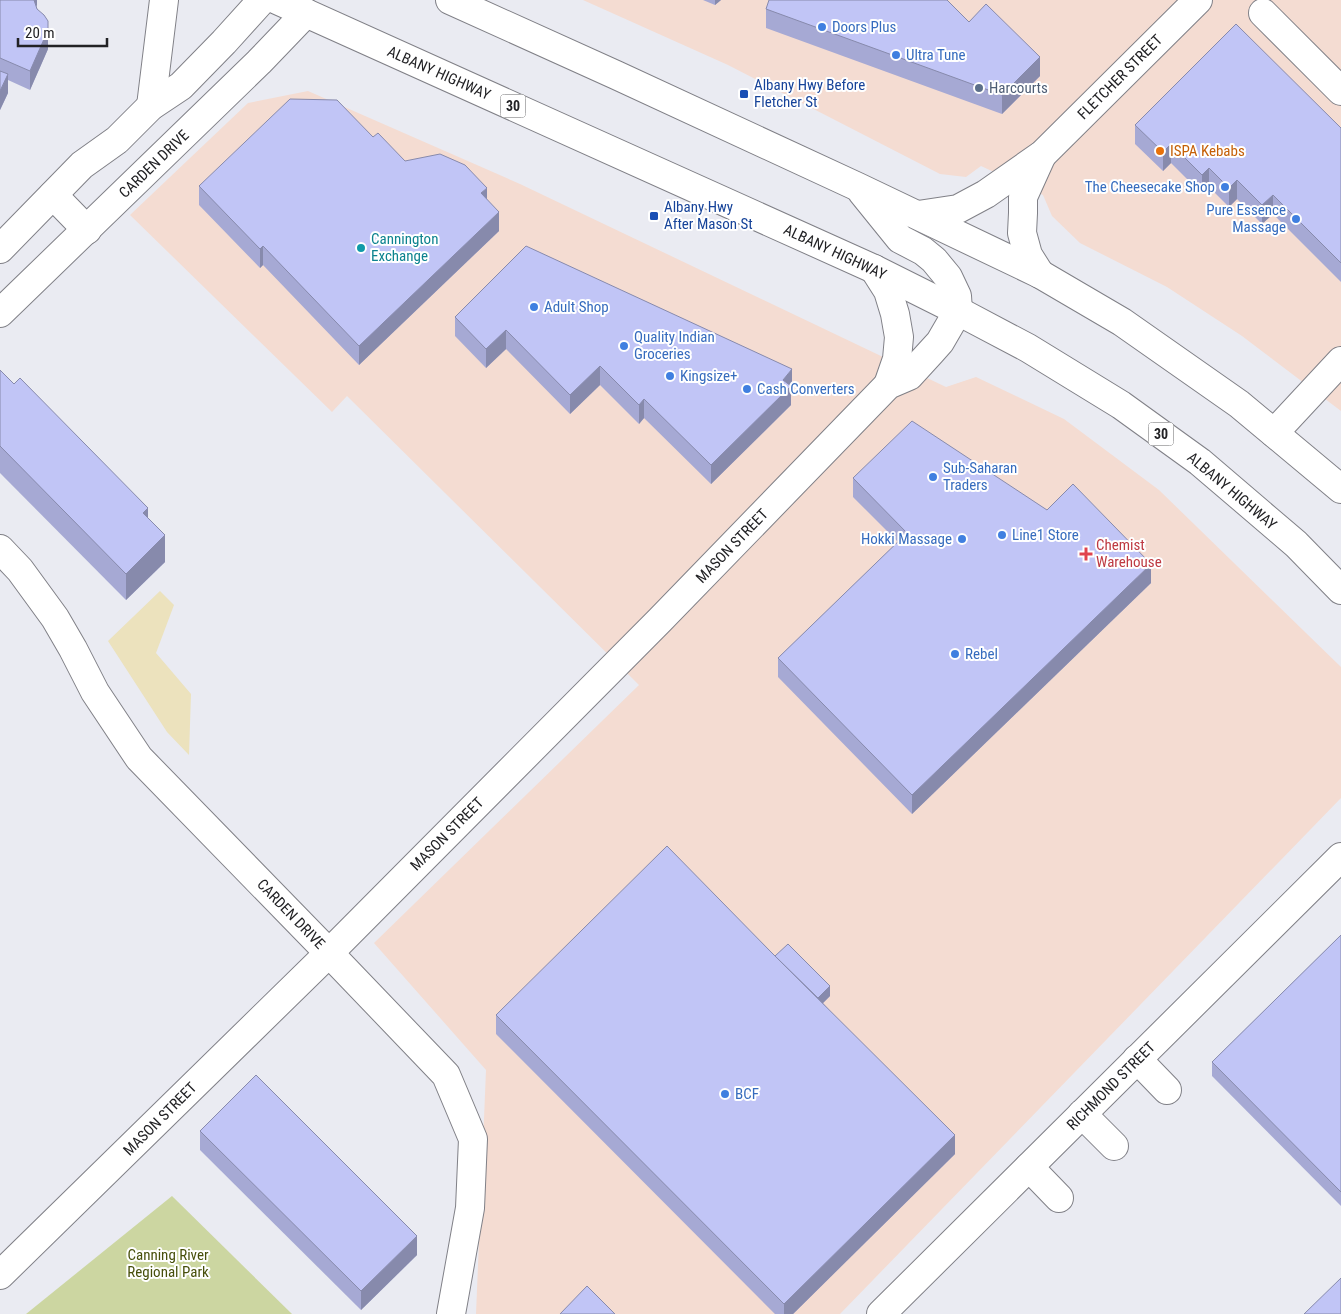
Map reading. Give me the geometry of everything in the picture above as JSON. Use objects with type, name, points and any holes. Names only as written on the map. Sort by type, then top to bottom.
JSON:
[{"type":"main road","points":[[150,106],[164,0]]},
{"type":"main road","points":[[0,249],[82,165],[117,140],[150,106],[181,86],[262,0]]},
{"type":"main road","name":"ALBANY HIGHWAY","points":[[277,0],[874,269],[1028,348],[1113,400],[1200,462],[1296,544],[1341,590]]},
{"type":"main road","name":"FLETCHER STREET","points":[[918,215],[958,208],[986,194],[1043,154],[1198,0]]},
{"type":"main road","points":[[460,3],[918,215],[1040,274],[1122,322],[1239,404],[1340,486]]},
{"type":"main road","name":"CARDEN DRIVE","points":[[0,313],[259,62],[306,13]]},
{"type":"main road","points":[[1263,13],[1341,91]]},
{"type":"main road","name":"FLETCHER STREET","points":[[1040,274],[1028,255],[1022,233],[1023,197],[1043,154]]},
{"type":"main road","points":[[858,187],[900,240],[922,251],[934,260],[948,277],[957,296],[958,311]]},
{"type":"main road","points":[[53,195],[87,230]]},
{"type":"main road","name":"MASON STREET","points":[[874,269],[888,291],[899,337],[897,359],[888,385]]},
{"type":"main road","name":"MASON STREET","points":[[0,1275],[329,953],[660,620],[888,385],[909,376],[940,342],[958,311]]},
{"type":"main road","points":[[1274,433],[1341,362]]},
{"type":"main road","name":"CARDEN DRIVE","points":[[0,549],[20,570],[55,618],[94,692],[139,758],[446,1075],[472,1139],[470,1208],[451,1314]]},
{"type":"main road","name":"RICHMOND STREET","points":[[881,1314],[1341,857]]},
{"type":"main road","points":[[1138,1059],[1167,1090]]},
{"type":"main road","points":[[1082,1114],[1114,1146]]},
{"type":"main road","points":[[1029,1167],[1059,1198]]},
{"type":"shaded area","points":[[583,0],[1341,0],[1341,411],[1242,336],[1167,287],[1080,243],[1052,216],[1043,195],[981,166],[966,177],[940,174],[728,65]]},
{"type":"shaded area","points":[[308,91],[520,184],[946,387],[976,377],[1064,419],[1159,490],[1341,667],[1341,798],[840,1314],[476,1314],[486,1070],[374,943],[639,685],[347,396],[332,412],[130,215],[248,103]]},
{"type":"green space","name":"Canning River Regional Park","points":[[172,1196],[292,1314],[26,1314]]},
{"type":"sand","points":[[160,591],[174,605],[156,653],[191,694],[189,755],[167,732],[108,641]]},
{"type":"building","points":[[0,0],[34,0],[37,9],[48,21],[48,30],[30,71],[0,58]]},
{"type":"building","points":[[769,0],[947,0],[969,22],[986,4],[1040,57],[1002,95],[766,9]]},
{"type":"building","points":[[1236,24],[1341,128],[1341,263],[1273,195],[1262,205],[1237,180],[1229,188],[1209,168],[1202,175],[1171,144],[1163,152],[1135,125]]},
{"type":"building","points":[[0,71],[8,74],[0,91]]},
{"type":"building","name":"Cannington Exchange","points":[[290,99],[337,100],[373,137],[378,133],[405,161],[440,154],[465,165],[487,188],[481,193],[499,212],[359,346],[263,246],[260,249],[199,186]]},
{"type":"building","points":[[526,246],[792,369],[783,380],[791,386],[711,465],[644,399],[639,405],[600,366],[570,395],[506,330],[486,349],[455,317]]},
{"type":"building","points":[[0,370],[14,384],[20,378],[148,508],[143,513],[165,535],[126,574],[0,446]]},
{"type":"building","points":[[912,421],[1047,510],[1073,484],[1151,564],[912,795],[778,658],[907,533],[853,478]]},
{"type":"building","name":"BCF","points":[[667,846],[955,1135],[784,1304],[496,1015]]},
{"type":"building","points":[[1341,935],[1341,1192],[1212,1062]]},
{"type":"building","points":[[788,944],[830,986],[818,998],[775,956]]},
{"type":"building","points":[[256,1075],[417,1236],[361,1291],[200,1131]]},
{"type":"building","points":[[1341,1278],[1341,1314],[1304,1314]]},
{"type":"building","points":[[587,1286],[615,1314],[560,1314]]},
{"type":"place","name":"Doors Plus","points":[[822,27]]},
{"type":"place","name":"Ultra Tune","points":[[896,55]]},
{"type":"place","name":"Harcourts","points":[[979,88]]},
{"type":"place","name":"Albany Hwy Before Fletcher St","points":[[744,94]]},
{"type":"place","name":"ISPA Kebabs","points":[[1160,151]]},
{"type":"place","name":"The Cheesecake Shop","points":[[1225,187]]},
{"type":"place","name":"Albany Hwy After Mason St","points":[[654,216]]},
{"type":"place","name":"Pure Essence Massage","points":[[1296,219]]},
{"type":"place","name":"Cannington Exchange","points":[[361,248]]},
{"type":"place","name":"Adult Shop","points":[[534,307]]},
{"type":"place","name":"Quality Indian Groceries","points":[[624,346]]},
{"type":"place","name":"Kingsize+","points":[[670,376]]},
{"type":"place","name":"Cash Converters","points":[[747,389]]},
{"type":"place","name":"Sub-Saharan Traders","points":[[933,477]]},
{"type":"place","name":"Line1 Store","points":[[1002,535]]},
{"type":"place","name":"Hokki Massage","points":[[962,539]]},
{"type":"place","name":"Chemist Warehouse","points":[[1086,554]]},
{"type":"place","name":"Rebel","points":[[955,654]]},
{"type":"place","name":"BCF","points":[[725,1094]]}]
